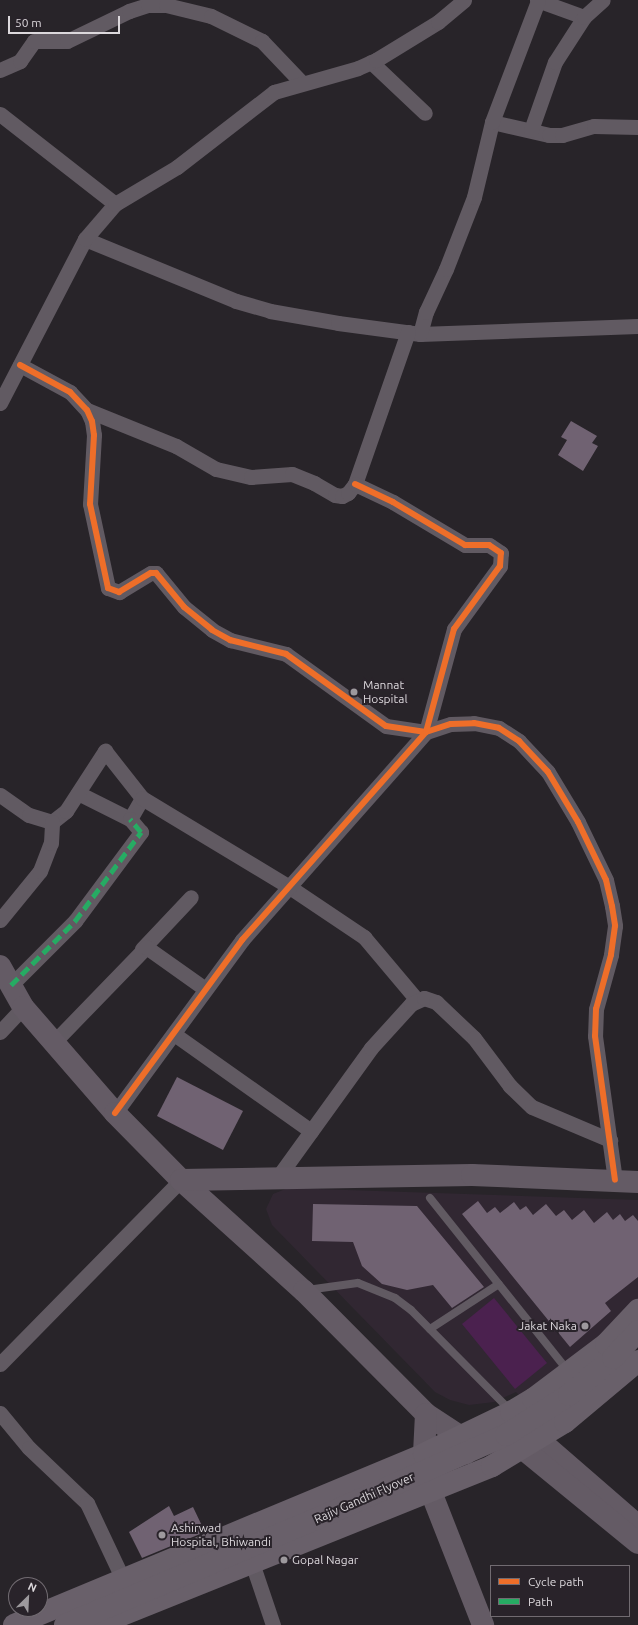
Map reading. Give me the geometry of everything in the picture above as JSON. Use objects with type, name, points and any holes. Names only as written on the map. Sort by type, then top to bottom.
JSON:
[{"type":"highway","points":[[14,1625],[241,1531],[461,1437],[508,1411],[568,1372],[606,1344],[638,1310]]},
{"type":"highway","name":"Rajiv Gandhi Flyover","points":[[65,1625],[339,1510],[506,1435],[569,1395],[613,1358],[638,1331]]},
{"type":"highway","points":[[97,1625],[252,1561],[431,1492],[473,1474],[530,1444],[565,1422],[638,1361]]},
{"type":"street","points":[[0,403],[86,239],[115,204],[177,167],[258,102],[274,92],[301,82],[370,62],[438,22],[464,0]]},
{"type":"street","points":[[20,365],[70,392],[87,410],[170,443],[216,470],[232,475],[251,477],[292,474],[314,483],[331,494],[342,496],[348,494],[355,484],[414,333],[446,270],[474,197],[492,122],[537,0],[584,17]]},
{"type":"street","points":[[531,130],[555,62],[584,17],[603,0]]},
{"type":"street","points":[[0,70],[20,61],[34,41],[67,41],[129,10],[148,5],[166,5],[211,16],[262,41],[301,82]]},
{"type":"street","points":[[370,62],[425,113]]},
{"type":"street","points":[[0,114],[115,204]]},
{"type":"street","points":[[492,122],[549,135],[562,135],[594,126],[638,126]]},
{"type":"street","points":[[86,239],[250,305],[338,323],[414,333],[638,326]]},
{"type":"street","points":[[87,410],[94,435],[90,504],[108,588],[119,592],[151,573],[156,573],[184,607],[212,630],[230,640],[286,654],[386,726],[426,732],[451,724],[474,723],[499,728],[519,741],[548,772],[578,822],[606,880],[615,926],[611,955],[596,1009],[595,1036],[615,1180]]},
{"type":"street","points":[[115,1113],[242,940],[288,886],[426,732],[454,629],[494,575],[502,558],[501,553],[489,545],[465,544],[393,502],[355,484]]},
{"type":"street","points":[[0,920],[40,871],[51,843],[52,822],[66,811],[105,751],[142,798],[288,886],[364,937],[417,1000]]},
{"type":"street","points":[[11,985],[75,921],[141,832],[130,819],[78,793]]},
{"type":"street","points":[[0,795],[29,815],[52,822]]},
{"type":"street","points":[[130,819],[142,798]]},
{"type":"street","points":[[54,1042],[192,897]]},
{"type":"street","points":[[142,949],[146,947],[151,949],[205,989]]},
{"type":"street","points":[[0,966],[23,1007],[115,1113],[181,1180],[304,1291],[426,1414],[461,1437],[473,1474]]},
{"type":"street","points":[[278,1177],[371,1048],[399,1016],[417,1000],[424,998],[436,1002],[474,1038],[510,1086],[532,1107],[610,1140]]},
{"type":"street","points":[[0,1032],[23,1007]]},
{"type":"street","points":[[174,1034],[311,1131]]},
{"type":"street","points":[[0,1364],[181,1180],[278,1177],[472,1175],[638,1182]]},
{"type":"street","points":[[508,1411],[530,1444],[638,1543]]},
{"type":"street","points":[[0,1413],[29,1448],[87,1503],[124,1579],[134,1610]]},
{"type":"street","points":[[426,1414],[424,1454],[431,1492],[483,1625]]},
{"type":"street","points":[[530,1444],[638,1526]]},
{"type":"street","points":[[241,1531],[274,1625]]},
{"type":"lane","points":[[430,1198],[568,1372]]},
{"type":"lane","points":[[304,1291],[358,1283],[395,1298],[430,1329],[508,1411]]},
{"type":"lane","points":[[430,1329],[499,1284]]},
{"type":"shaded area","points":[[288,1188],[638,1200],[638,1299],[610,1332],[522,1398],[516,1392],[494,1402],[469,1405],[450,1400],[435,1392],[272,1225],[266,1209],[273,1194]]},
{"type":"shaded area","points":[[494,1298],[547,1363],[515,1389],[462,1324]]},
{"type":"building","points":[[571,421],[597,436],[592,443],[598,446],[583,471],[558,455],[567,440],[561,437]]},
{"type":"building","points":[[177,1077],[243,1111],[223,1150],[157,1116]]},
{"type":"building","points":[[478,1201],[487,1213],[495,1207],[500,1213],[514,1202],[520,1210],[526,1206],[533,1215],[546,1204],[556,1216],[564,1210],[572,1220],[584,1210],[594,1223],[607,1212],[613,1220],[620,1214],[625,1221],[633,1215],[638,1221],[638,1277],[605,1303],[611,1311],[570,1347],[462,1214]]},
{"type":"building","points":[[313,1204],[417,1206],[484,1287],[452,1308],[433,1285],[407,1290],[382,1284],[362,1266],[353,1242],[312,1241]]},
{"type":"building","points":[[169,1506],[174,1516],[193,1507],[205,1532],[142,1558],[129,1532]]},
{"type":"marked path","points":[[11,985],[75,921],[141,832],[130,819]]},
{"type":"cycle path","points":[[20,365],[70,392],[87,410],[92,421],[94,435],[90,504],[108,588],[119,592],[151,573],[156,573],[184,607],[212,630],[230,640],[286,654],[386,726],[426,732],[451,724],[474,723],[499,728],[519,741],[548,772],[578,822],[606,880],[612,906],[615,926],[611,955],[596,1009],[595,1036],[615,1180]]},
{"type":"cycle path","points":[[115,1113],[242,940],[426,732],[454,629],[500,566],[501,553],[489,545],[465,545],[393,502],[355,484]]},
{"type":"place","name":"Mannat Hospital","points":[[354,692]]},
{"type":"place","name":"Jakat Naka","points":[[585,1326]]},
{"type":"place","name":"Ashirwad Hospital, Bhiwandi","points":[[162,1535]]},
{"type":"place","name":"Gopal Nagar","points":[[284,1560]]}]
